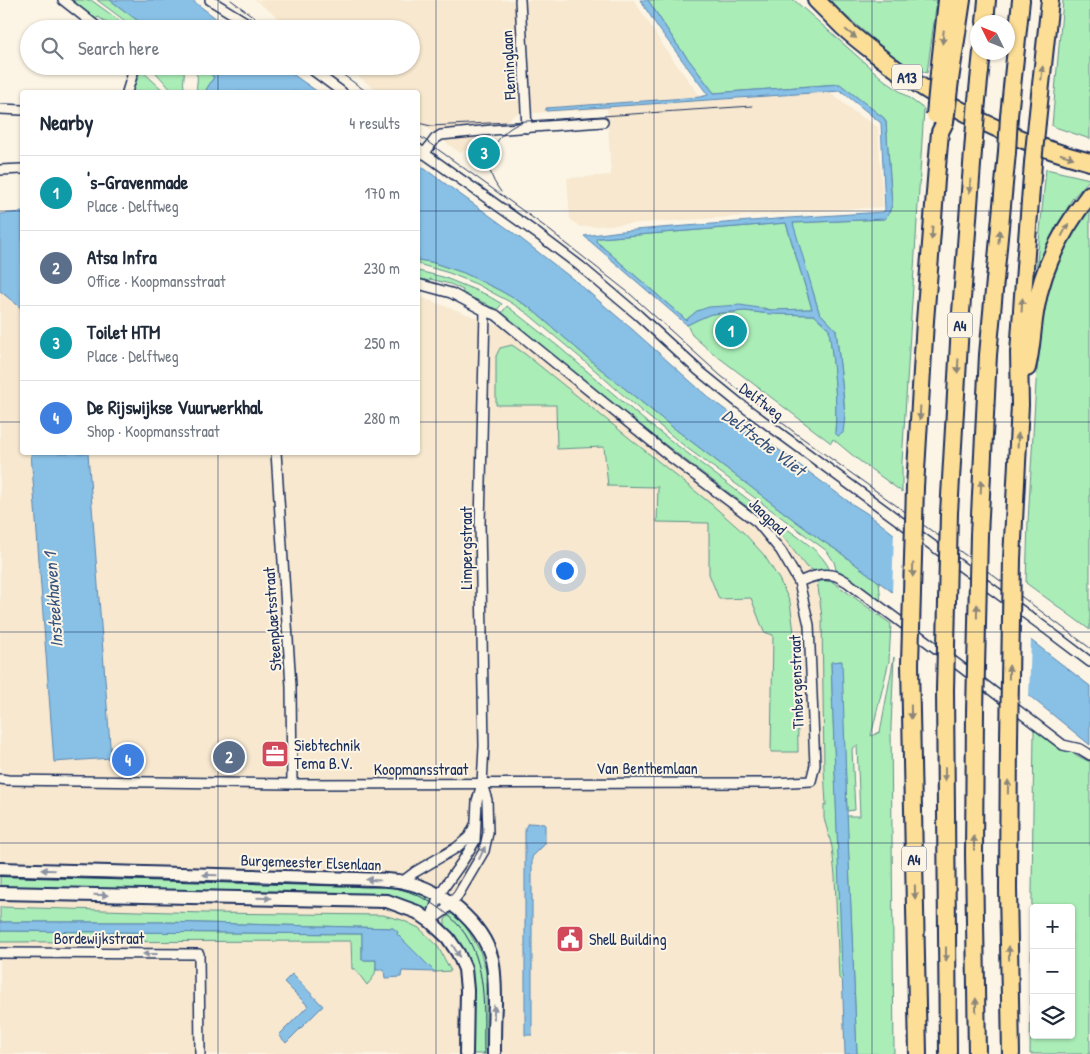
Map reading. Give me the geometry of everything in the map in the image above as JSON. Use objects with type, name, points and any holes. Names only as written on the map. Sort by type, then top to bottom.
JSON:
[{"type":"highway","name":"A13","points":[[816,0],[844,28],[933,95],[992,127],[1021,140],[1090,162]]},
{"type":"highway","name":"A4","points":[[918,1054],[910,664],[915,487],[925,321],[945,77],[947,0]]},
{"type":"highway","name":"A4","points":[[945,77],[962,0]]},
{"type":"highway","points":[[986,15],[987,0]]},
{"type":"highway","name":"A4","points":[[977,1054],[974,854],[979,535],[988,356],[1021,0]]},
{"type":"highway","points":[[1011,1054],[1008,888],[1012,559],[1020,405],[1020,344],[1033,163],[1050,0]]},
{"type":"highway","name":"A4","points":[[948,1054],[945,690],[949,513],[960,326],[981,60]]},
{"type":"highway","points":[[1020,405],[1030,355],[1036,306],[1043,279],[1070,221],[1090,194]]},
{"type":"main road","name":"Burgemeester Elsenlaan","points":[[0,869],[403,881],[416,885],[440,896],[470,921],[480,934],[492,959],[495,989],[494,1054]]},
{"type":"main road","points":[[0,892],[387,901],[417,912],[430,921],[448,938],[458,953],[465,969],[467,990],[466,1054]]},
{"type":"street","points":[[63,0],[89,20]]},
{"type":"street","points":[[210,0],[242,20]]},
{"type":"street","name":"Fleminglaan","points":[[520,0],[527,128]]},
{"type":"street","points":[[128,90],[132,75]]},
{"type":"street","points":[[319,75],[339,90]]},
{"type":"street","points":[[0,109],[20,110]]},
{"type":"street","name":"Delftweg","points":[[603,122],[441,135],[421,152],[540,235],[580,266],[638,315],[698,370],[740,404],[1090,662]]},
{"type":"street","points":[[0,170],[20,169]]},
{"type":"street","name":"Jaagpad","points":[[420,285],[451,293],[496,315],[672,458],[757,522],[782,550],[798,582]]},
{"type":"street","name":"Limpergstraat","points":[[430,921],[445,886],[475,841],[477,801],[482,784],[484,746],[480,525],[485,311]]},
{"type":"street","name":"Steenplaetsstraat","points":[[276,455],[291,686],[292,784]]},
{"type":"street","points":[[798,582],[820,575],[835,576],[847,582],[1063,745],[1080,749],[1090,755]]},
{"type":"street","name":"Tinbergenstraat","points":[[798,582],[809,624],[815,765],[811,781]]},
{"type":"street","name":"Koopmansstraat","points":[[0,778],[8,780],[292,784],[482,784]]},
{"type":"street","name":"Van Benthemlaan","points":[[482,784],[772,783],[811,781]]},
{"type":"street","name":"Limpergstraat","points":[[430,921],[444,912],[458,895],[484,851],[488,833],[487,800],[482,784]]},
{"type":"street","points":[[403,881],[456,848],[469,836],[476,823]]},
{"type":"street","name":"Bordewijkstraat","points":[[0,953],[198,954],[200,1054]]},
{"type":"shaded area","points":[[255,0],[634,0],[668,53],[704,101],[828,91],[857,114],[878,127],[883,207],[580,227],[570,219],[567,178],[611,175],[607,109],[516,114],[460,153],[420,123],[420,90],[376,90],[356,75],[420,75],[420,20],[281,20]]},
{"type":"shaded area","points":[[20,276],[20,455],[420,455],[420,297],[515,332],[824,563],[826,718],[848,1054],[0,1054],[0,277]]},
{"type":"green space","points":[[71,0],[91,0],[119,20],[103,20],[98,17],[96,19]]},
{"type":"green space","points":[[97,0],[110,0],[137,20],[124,20]]},
{"type":"green space","points":[[648,0],[794,0],[883,79],[924,109],[902,462],[902,492],[833,439],[831,443],[709,350],[692,335],[687,325],[711,314],[745,311],[814,315],[829,328],[835,394],[835,433],[845,416],[836,330],[819,312],[792,223],[884,219],[888,215],[892,205],[886,122],[884,118],[839,84],[714,93],[676,43]]},
{"type":"green space","points":[[830,0],[937,0],[927,73],[909,66],[893,56],[840,11]]},
{"type":"green space","points":[[1063,0],[1090,0],[1090,139],[1052,126]]},
{"type":"green space","points":[[139,75],[146,75],[163,90],[133,90]]},
{"type":"green space","points":[[158,75],[184,75],[186,90],[171,90]]},
{"type":"green space","points":[[197,75],[211,75],[214,77],[206,90],[197,90]]},
{"type":"green space","points":[[1046,169],[1090,179],[1072,199],[1053,237],[1039,272],[1036,272]]},
{"type":"green space","points":[[1090,207],[1090,630],[1026,583],[1040,334],[1050,285],[1065,247]]},
{"type":"green space","points":[[786,223],[812,309],[771,310],[764,308],[697,311],[686,320],[596,241],[597,238]]},
{"type":"green space","points":[[420,260],[464,273],[529,307],[597,366],[671,426],[879,582],[881,602],[844,575],[837,573],[834,562],[827,551],[687,448],[527,313],[476,284],[449,273],[420,265]]},
{"type":"green space","points":[[420,271],[443,277],[485,294],[502,304],[495,312],[487,304],[462,294],[463,290],[450,284],[430,279],[429,281],[420,279]]},
{"type":"green space","points":[[507,306],[559,347],[644,420],[779,523],[780,527],[783,526],[810,546],[827,564],[830,571],[815,571],[806,567],[778,530],[614,406],[501,314]]},
{"type":"green space","points":[[512,345],[710,503],[744,533],[764,555],[779,579],[790,602],[797,655],[798,752],[771,752],[773,635],[764,632],[751,598],[719,599],[709,574],[709,523],[657,522],[658,487],[608,486],[604,447],[557,449],[556,405],[496,405],[496,356],[500,348]]},
{"type":"green space","points":[[817,580],[833,582],[891,624],[889,661],[871,736],[880,732],[894,657],[891,727],[894,1054],[857,1054],[847,816],[860,816],[857,745],[852,749],[855,810],[847,811],[841,661],[831,663],[843,982],[839,978],[835,876],[832,847],[824,818],[824,805],[826,805],[822,617]]},
{"type":"green space","points":[[1035,728],[1062,747],[1090,762],[1090,1054],[1030,1054],[1030,1039],[1075,1039],[1075,904],[1032,904]]},
{"type":"green space","points":[[0,872],[402,886],[432,898],[433,902],[429,908],[424,909],[412,904],[0,889]]},
{"type":"green space","points":[[0,907],[206,913],[383,915],[402,920],[419,928],[437,945],[451,971],[435,972],[393,928],[163,922],[0,922]]},
{"type":"green space","points":[[452,913],[460,918],[469,932],[480,951],[486,971],[486,1054],[473,1054],[473,1001],[445,925],[445,919]]},
{"type":"green space","points":[[0,931],[362,934],[362,960],[376,960],[376,968],[374,976],[367,985],[355,969],[352,969],[351,941],[0,942]]},
{"type":"water","points":[[110,0],[192,0],[218,20],[137,20]]},
{"type":"water","points":[[640,0],[648,0],[676,43],[714,93],[840,84],[884,118],[886,122],[892,205],[888,215],[884,219],[793,223],[819,312],[836,330],[845,416],[843,433],[838,436],[835,433],[835,394],[829,329],[814,315],[745,311],[711,314],[687,325],[584,236],[622,231],[883,212],[885,210],[881,123],[841,91],[546,111],[546,108],[708,95]],"holes":[[[786,223],[812,309],[771,310],[740,305],[709,307],[697,311],[686,320],[596,241],[597,238]]]},
{"type":"water","points":[[211,75],[294,75],[315,90],[206,90],[214,77]]},
{"type":"water","name":"Delftsche Vliet","points":[[420,165],[511,231],[578,283],[708,397],[849,502],[868,514],[1090,686],[1090,745],[1032,698],[671,426],[597,366],[529,307],[464,273],[420,260]]},
{"type":"water","points":[[20,212],[20,307],[0,291],[0,214]]},
{"type":"water","name":"Insteekhaven 1","points":[[31,455],[88,455],[111,758],[54,762]]},
{"type":"water","points":[[842,661],[857,1054],[845,1054],[831,662]]},
{"type":"water","points":[[528,823],[545,824],[545,844],[532,857],[532,1035],[525,1035],[525,828]]},
{"type":"water","points":[[0,922],[163,922],[393,928],[435,972],[402,971],[401,977],[385,978],[384,970],[376,970],[376,960],[362,960],[362,934],[0,931]]},
{"type":"water","points":[[292,974],[323,1006],[286,1043],[279,1035],[308,1006],[284,982]]},
{"type":"pier","points":[[894,531],[1031,638],[1029,698],[892,595]]},
{"type":"tram line","points":[[231,0],[258,20]]},
{"type":"tram line","points":[[343,75],[364,90]]},
{"type":"tram line","points":[[420,123],[431,126],[527,121],[752,106]]},
{"type":"tram line","points":[[501,192],[494,182],[490,170],[491,156],[497,142],[506,131],[518,124]]},
{"type":"tram line","points":[[420,136],[544,226],[629,293],[721,376],[798,435],[982,567],[1090,648]]},
{"type":"tram line","points":[[0,875],[372,886],[400,889],[409,892],[425,899],[448,914],[460,927],[476,956],[484,1004],[484,1054]]},
{"type":"place","name":"Toilet HTM","points":[[484,153]]},
{"type":"place","name":"'s-Gravenmade","points":[[731,331]]},
{"type":"place","name":"Siebtechnik Tema B.V.","points":[[275,754]]},
{"type":"place","name":"Atsa Infra","points":[[229,757]]},
{"type":"place","name":"De Rijswijkse Vuurwerkhal","points":[[128,760]]},
{"type":"place","name":"Shell Building","points":[[570,939]]}]
